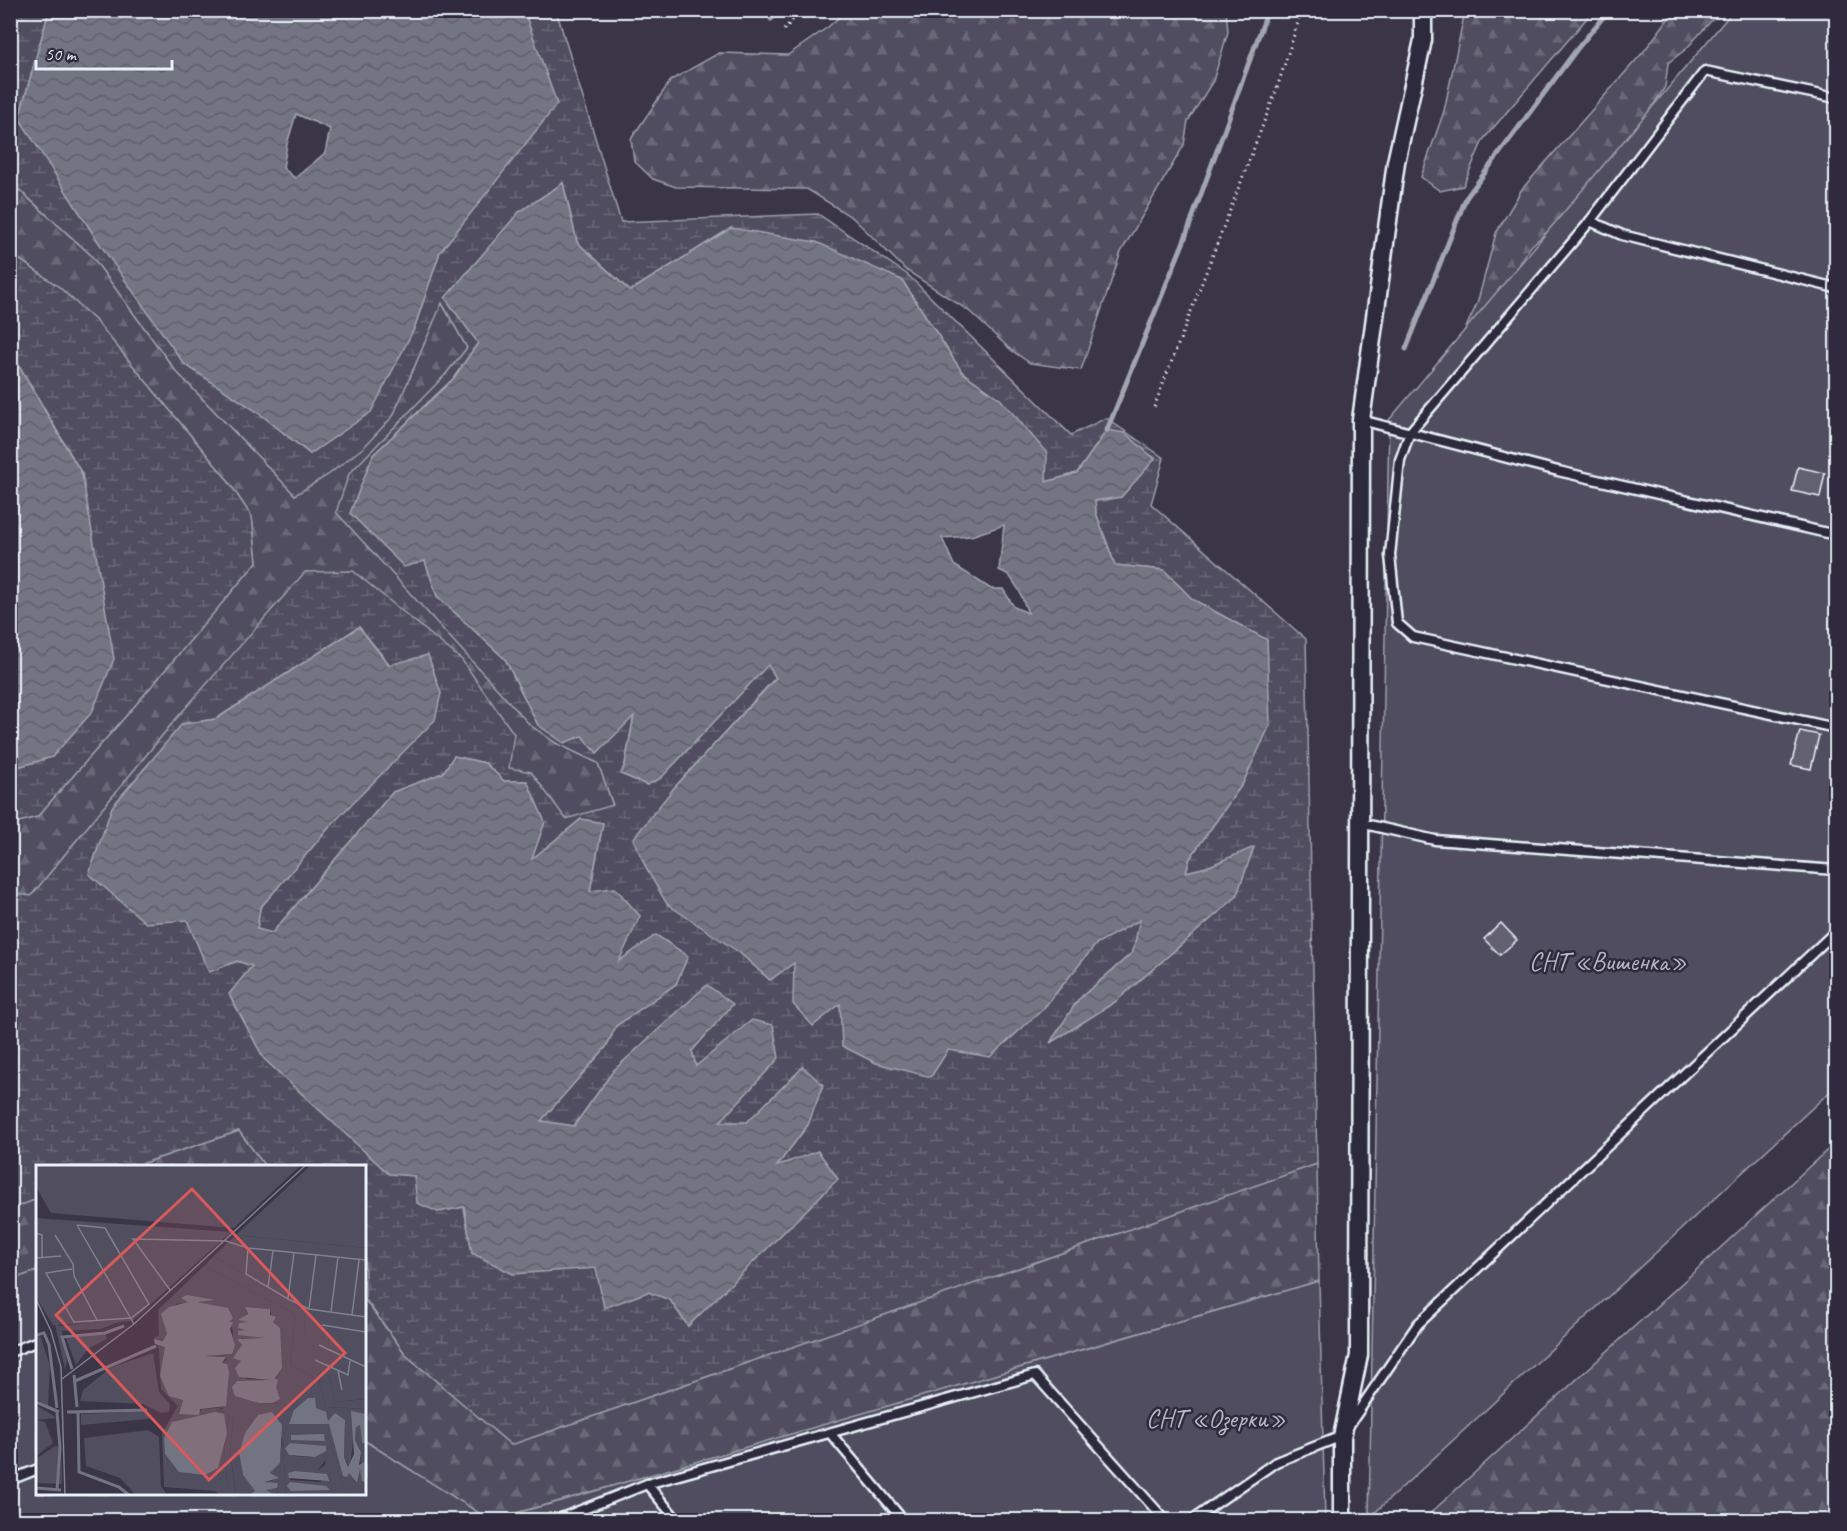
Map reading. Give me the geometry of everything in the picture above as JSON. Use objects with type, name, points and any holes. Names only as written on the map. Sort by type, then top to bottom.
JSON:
[{"type":"street","points":[[1342,1521],[1341,1437],[1359,1355],[1361,420],[1396,162],[1423,40],[1424,10]]},
{"type":"lane","points":[[1836,98],[1705,71],[1590,221],[1410,432],[1400,460],[1390,555],[1397,623],[1413,637],[1836,728]]},
{"type":"lane","points":[[1590,221],[1622,235],[1836,288]]},
{"type":"lane","points":[[1361,420],[1558,471],[1836,535]]},
{"type":"lane","points":[[1360,823],[1435,840],[1836,870]]},
{"type":"lane","points":[[1192,1521],[1276,1462],[1341,1437],[1418,1324],[1836,931]]},
{"type":"lane","points":[[10,1352],[36,1342]]},
{"type":"lane","points":[[556,1521],[647,1484],[1035,1375],[1165,1521]]},
{"type":"lane","points":[[830,1433],[903,1521]]},
{"type":"lane","points":[[10,1480],[36,1470]]},
{"type":"lane","points":[[647,1484],[677,1521]]},
{"type":"path","points":[[784,30],[801,10]]},
{"type":"path","points":[[1154,407],[1276,91],[1302,10]]},
{"type":"green space","points":[[556,10],[621,222],[818,214],[908,275],[1071,435],[1106,418],[1164,458],[1151,504],[1306,639],[1317,1164],[511,1445],[407,1356],[366,1300],[366,1165],[264,1165],[239,1131],[138,1165],[36,1165],[36,1199],[11,1209],[11,893],[31,896],[175,720],[305,572],[353,571],[462,660],[514,734],[509,768],[531,772],[566,819],[613,805],[598,763],[556,743],[530,725],[336,512],[349,474],[445,375],[467,348],[442,303],[393,416],[364,447],[328,475],[295,495],[175,370],[91,255],[11,182],[10,11],[49,11],[19,118],[259,413],[310,454],[414,329],[440,252],[556,104],[524,11]],"holes":[[[563,183],[577,242],[630,291],[731,228],[902,280],[962,372],[1001,400],[1046,482],[1077,473],[1107,430],[1155,458],[1121,497],[1095,501],[1096,513],[1115,565],[1164,570],[1192,599],[1267,640],[1243,783],[1190,858],[1186,872],[1207,867],[1253,848],[1236,897],[1115,1002],[1051,1042],[1078,1000],[1133,952],[1140,919],[1097,943],[1042,1010],[948,1050],[840,1004],[794,962],[770,980],[740,953],[673,789],[776,677],[768,664],[661,778],[647,785],[621,774],[634,715],[597,753],[582,735],[538,725],[505,659],[437,596],[425,561],[373,455],[453,379],[478,343]],[[359,627],[390,665],[333,823],[260,908],[257,929],[272,933],[393,792],[443,773],[454,756],[485,763],[504,781],[526,781],[531,860],[581,819],[603,823],[590,891],[618,962],[676,984],[616,1026],[606,1047],[540,1121],[574,1126],[614,1070],[732,1004],[692,1051],[696,1067],[719,1122],[808,1125],[776,1167],[722,1291],[688,1326],[670,1300],[596,1268],[575,1269],[472,1253],[464,1207],[438,1212],[414,1176],[252,966],[237,961],[209,972],[187,919],[182,724],[216,719]]]},
{"type":"green space","points":[[846,11],[1226,11],[1228,32],[1213,81],[1188,121],[1184,145],[1121,252],[1081,370],[1030,363],[1011,350],[969,311],[906,270],[853,218],[807,189],[676,187],[653,179],[634,161],[631,139],[671,80],[719,53],[788,55],[828,27]]},
{"type":"green space","points":[[1465,11],[1593,11],[1483,140],[1463,186],[1440,191],[1421,177],[1444,111]]},
{"type":"green space","points":[[1674,11],[1720,11],[1686,49],[1668,63],[1665,87],[1603,184],[1531,246],[1441,380],[1477,304],[1496,233],[1522,189],[1645,50]]},
{"type":"green space","name":"СНТ «Вишенка»","points":[[1733,11],[1836,11],[1836,1086],[1369,1518],[1389,420]]},
{"type":"green space","points":[[10,182],[91,255],[175,370],[295,495],[410,378],[441,302],[467,348],[445,375],[556,743],[598,763],[613,806],[566,820],[531,772],[175,720],[31,896],[11,893],[11,824],[37,817],[257,562],[252,517],[226,478],[96,321],[59,287],[11,253]]},
{"type":"green space","points":[[10,253],[59,287],[96,321],[226,478],[252,517],[257,562],[37,817],[11,824],[11,769],[52,757],[82,474],[11,351]]},
{"type":"green space","points":[[239,1131],[264,1165],[138,1165]]},
{"type":"green space","points":[[1836,1142],[1836,1520],[1423,1520]]},
{"type":"green space","points":[[1317,1164],[1319,1281],[489,1520],[366,1442],[366,1302],[407,1356],[511,1445]]},
{"type":"green space","points":[[36,1199],[36,1271],[11,1280],[10,1209]]},
{"type":"green space","points":[[36,1271],[36,1495],[366,1495],[366,1442],[490,1520],[11,1520],[10,1280]]},
{"type":"green space","name":"СНТ «Озерки»","points":[[1319,1281],[1325,1520],[490,1520],[550,1504]]},
{"type":"water","points":[[49,11],[524,11],[557,104],[440,252],[414,329],[371,412],[310,454],[259,413],[184,364],[97,240],[19,118]],"holes":[[[296,114],[330,129],[325,153],[295,178],[283,168]]]},
{"type":"water","points":[[563,183],[577,242],[630,291],[731,228],[816,242],[902,280],[962,372],[1001,400],[1047,453],[1046,482],[1077,473],[1107,430],[1125,433],[1155,459],[1121,497],[1095,501],[1096,513],[1115,565],[1164,570],[1192,599],[1267,640],[1270,725],[1243,783],[1190,858],[1186,872],[1207,867],[1254,847],[1236,897],[1115,1002],[1050,1043],[1078,1000],[1133,952],[1140,920],[1097,943],[1042,1010],[990,1057],[948,1050],[931,1077],[876,1063],[842,1046],[840,1004],[813,1026],[793,1004],[794,963],[770,980],[740,953],[667,904],[647,870],[633,839],[673,789],[776,678],[768,665],[661,778],[647,785],[621,774],[634,716],[597,753],[582,736],[564,743],[538,725],[505,659],[437,596],[425,561],[404,567],[350,513],[373,455],[453,379],[478,343],[445,298],[519,212]],"holes":[[[1004,525],[999,570],[1009,575],[1019,590],[1028,613],[1014,607],[1003,589],[991,589],[954,565],[942,538],[971,536]]]},
{"type":"water","points":[[10,351],[82,474],[114,659],[92,712],[52,757],[11,769]]},
{"type":"water","points":[[359,627],[389,665],[428,655],[441,693],[435,720],[333,823],[260,908],[257,929],[272,933],[393,792],[443,773],[454,756],[485,763],[504,781],[527,781],[545,822],[532,859],[581,819],[603,823],[590,891],[615,888],[640,916],[619,961],[656,935],[688,956],[676,984],[616,1026],[606,1047],[541,1121],[574,1126],[614,1070],[707,985],[733,1004],[692,1051],[696,1066],[752,1020],[773,1025],[779,1058],[720,1122],[747,1122],[803,1067],[823,1085],[808,1125],[777,1166],[818,1151],[838,1179],[688,1326],[670,1300],[648,1292],[604,1308],[596,1268],[513,1274],[472,1253],[464,1207],[438,1212],[417,1203],[414,1176],[389,1174],[264,1059],[229,994],[252,966],[237,961],[209,972],[187,920],[146,923],[89,874],[112,807],[182,724],[216,719]]},
{"type":"building","points":[[1798,467],[1825,473],[1820,497],[1792,491]]},
{"type":"building","points":[[1800,731],[1819,735],[1811,769],[1791,765]]},
{"type":"building","points":[[1501,923],[1517,940],[1500,955],[1484,939]]},
{"type":"waterway","points":[[771,19],[779,10]]},
{"type":"waterway","points":[[1107,430],[1184,241],[1268,10]]},
{"type":"waterway","points":[[1406,349],[1466,198],[1577,49],[1609,10]]}]
